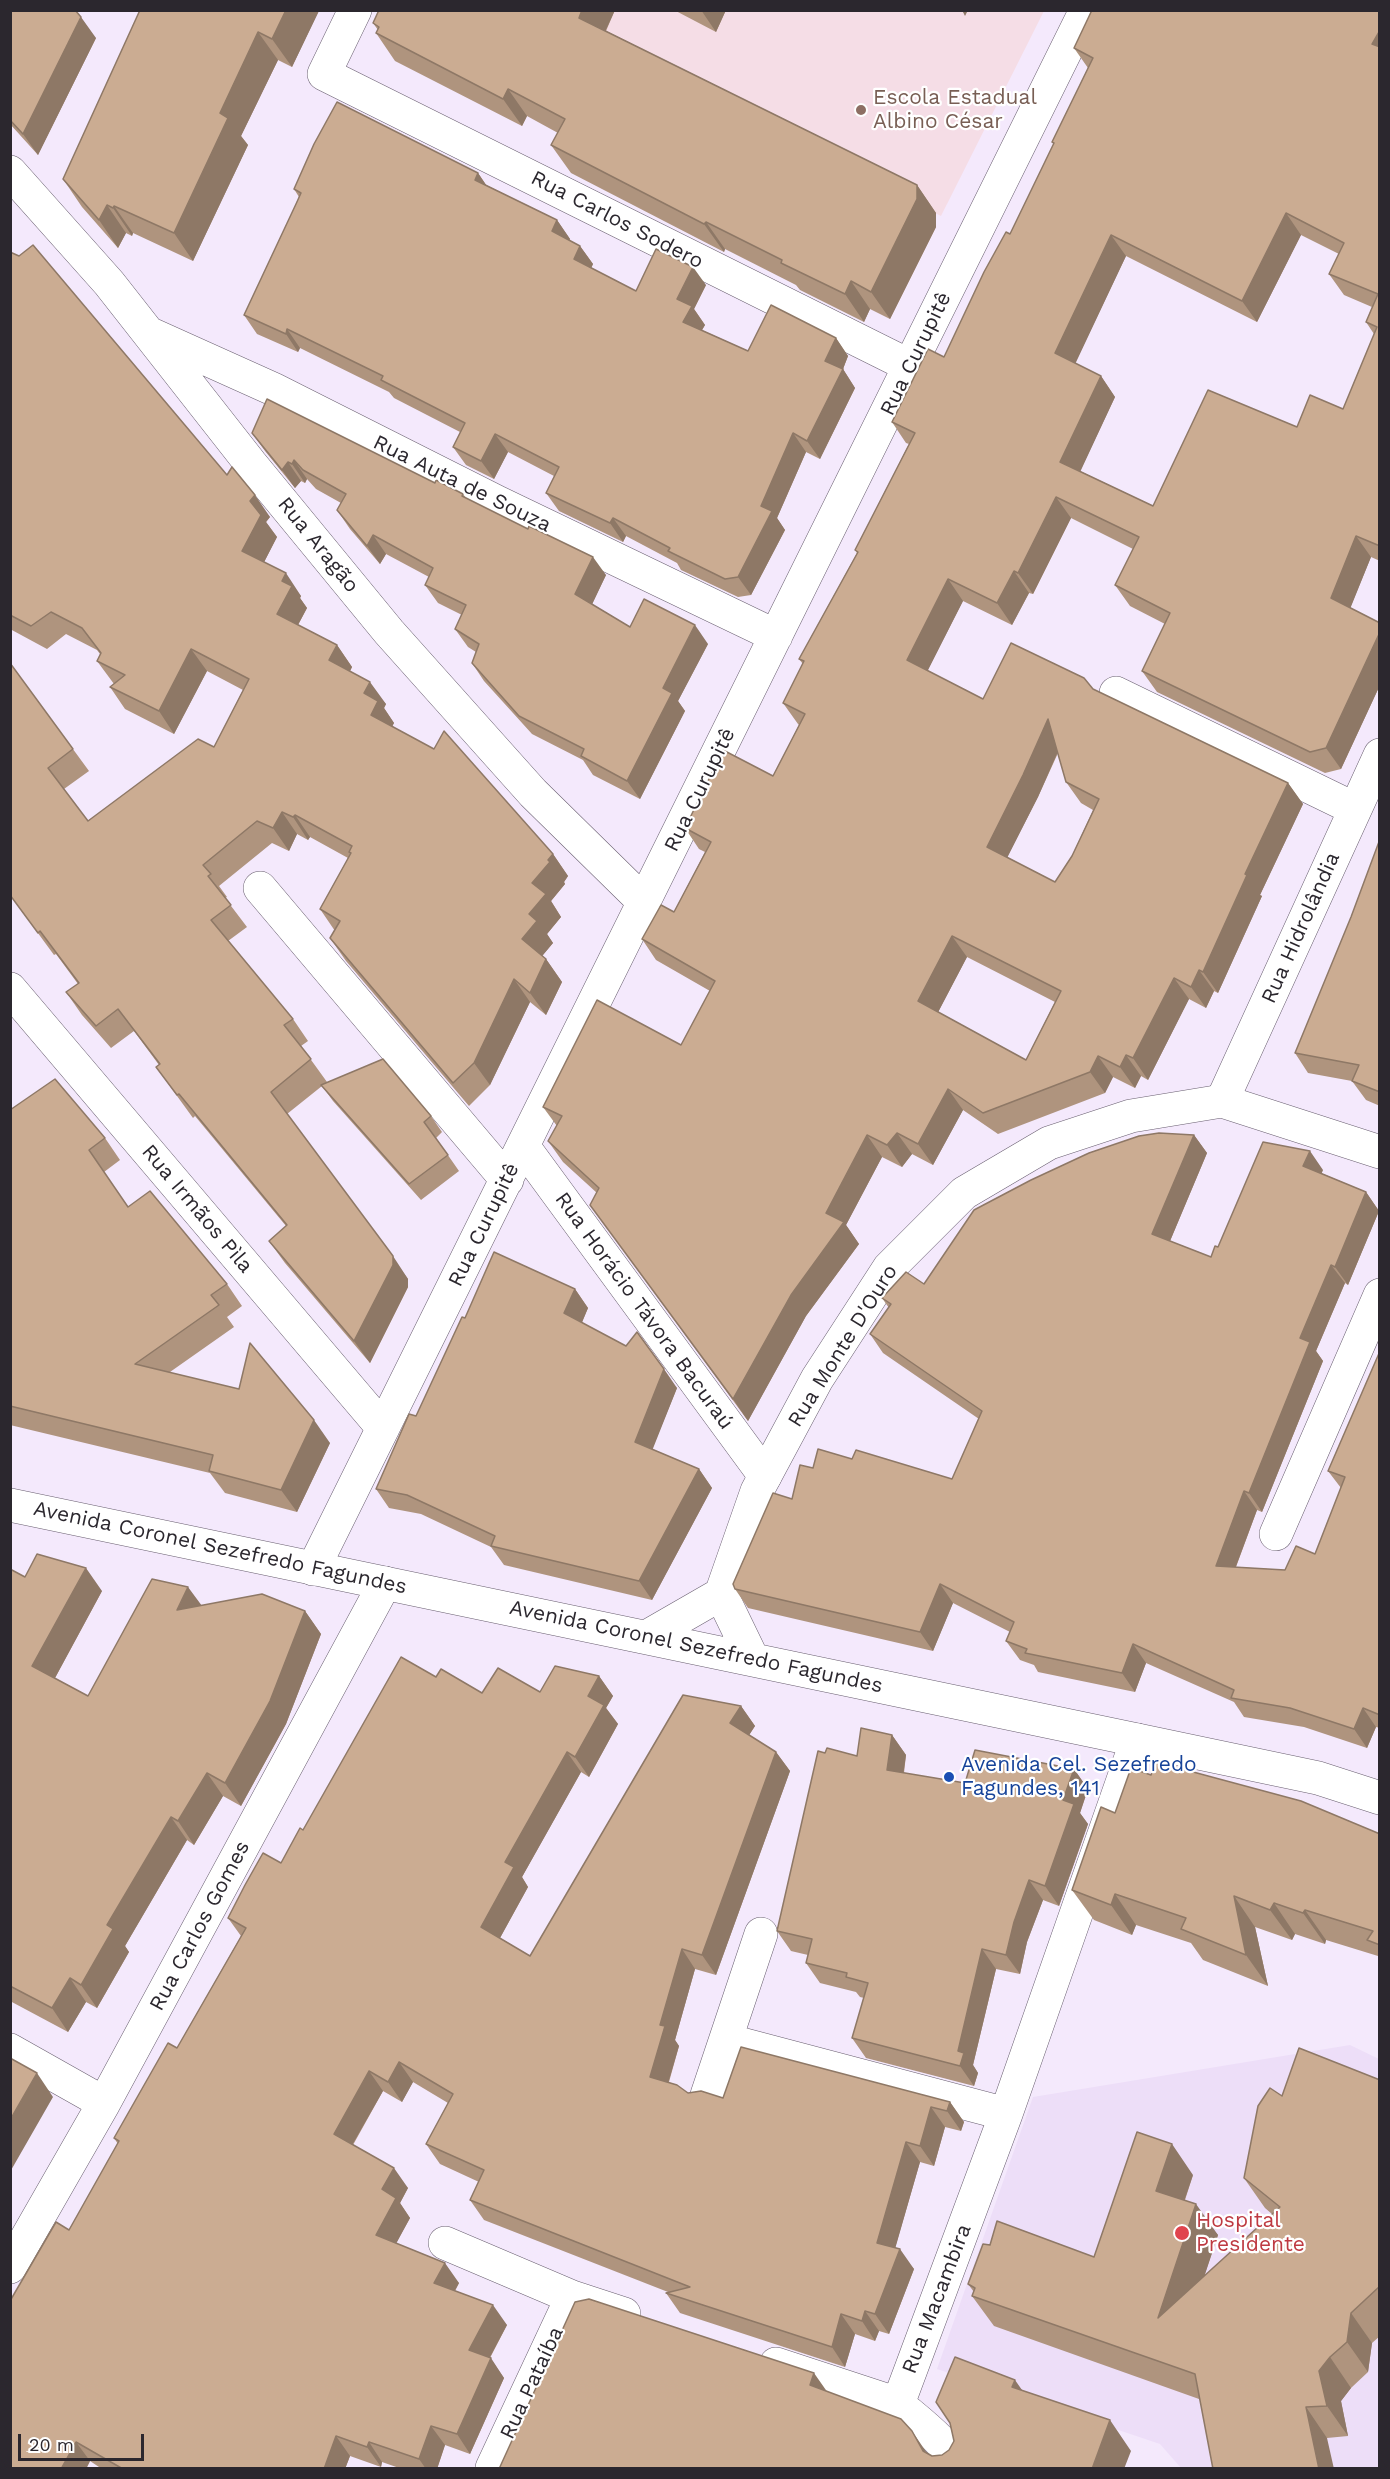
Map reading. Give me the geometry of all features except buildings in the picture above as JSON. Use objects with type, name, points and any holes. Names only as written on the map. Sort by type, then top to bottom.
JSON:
[{"type":"street","name":"Rua Carlos Sodero","points":[[356,10],[324,74],[910,366]]},
{"type":"street","name":"Rua Curupitê","points":[[313,1569],[1086,10]]},
{"type":"street","name":"Rua Aragão","points":[[10,172],[109,283],[251,464],[390,632],[533,794],[644,902]]},
{"type":"street","name":"Rua Auta de Souza","points":[[148,333],[273,389],[497,502],[776,636]]},
{"type":"street","points":[[1116,693],[1355,809]]},
{"type":"street","name":"Rua Hidrolândia","points":[[1222,1101],[1380,754]]},
{"type":"street","points":[[260,888],[507,1179]]},
{"type":"street","name":"Rua Irmãos Pìla","points":[[10,989],[383,1428]]},
{"type":"street","name":"Rua Monte D'Ouro","points":[[721,1594],[757,1491],[817,1379],[889,1268],[964,1193],[1049,1143],[1131,1116],[1222,1101],[1380,1152]]},
{"type":"street","name":"Rua Horácio Távora Bacuraú","points":[[523,1146],[765,1476]]},
{"type":"street","points":[[1276,1534],[1380,1295]]},
{"type":"street","name":"Avenida Coronel Sezefredo Fagundes","points":[[10,1505],[648,1636],[1318,1778],[1380,1798]]},
{"type":"street","name":"Rua Carlos Gomes","points":[[10,2267],[104,2103],[385,1583]]},
{"type":"street","points":[[648,1636],[721,1594],[752,1658]]},
{"type":"street","name":"Rua Macambira","points":[[898,2404],[1006,2114],[1137,1740]]},
{"type":"street","points":[[707,2095],[761,1934]]},
{"type":"street","points":[[726,2040],[1006,2114]]},
{"type":"street","points":[[10,2050],[104,2103]]},
{"type":"street","points":[[445,2243],[572,2297],[651,2323]]},
{"type":"street","name":"Rua Pataíba","points":[[492,2469],[572,2297]]},
{"type":"street","points":[[752,2356],[898,2404],[938,2439],[956,2462],[957,2469]]},
{"type":"shaded area","name":"Escola Estadual Albino César","points":[[527,11],[1044,11],[941,216]]},
{"type":"shaded area","name":"Hospital Presidente","points":[[1350,2045],[1379,2059],[1378,2468],[1181,2468],[1160,2444],[937,2369],[1033,2097]]},
{"type":"place","name":"Escola Estadual Albino César","points":[[861,110]]},
{"type":"place","name":"Avenida Cel. Sezefredo Fagundes, 141","points":[[949,1777]]},
{"type":"place","name":"Hospital Presidente","points":[[1182,2233]]}]
